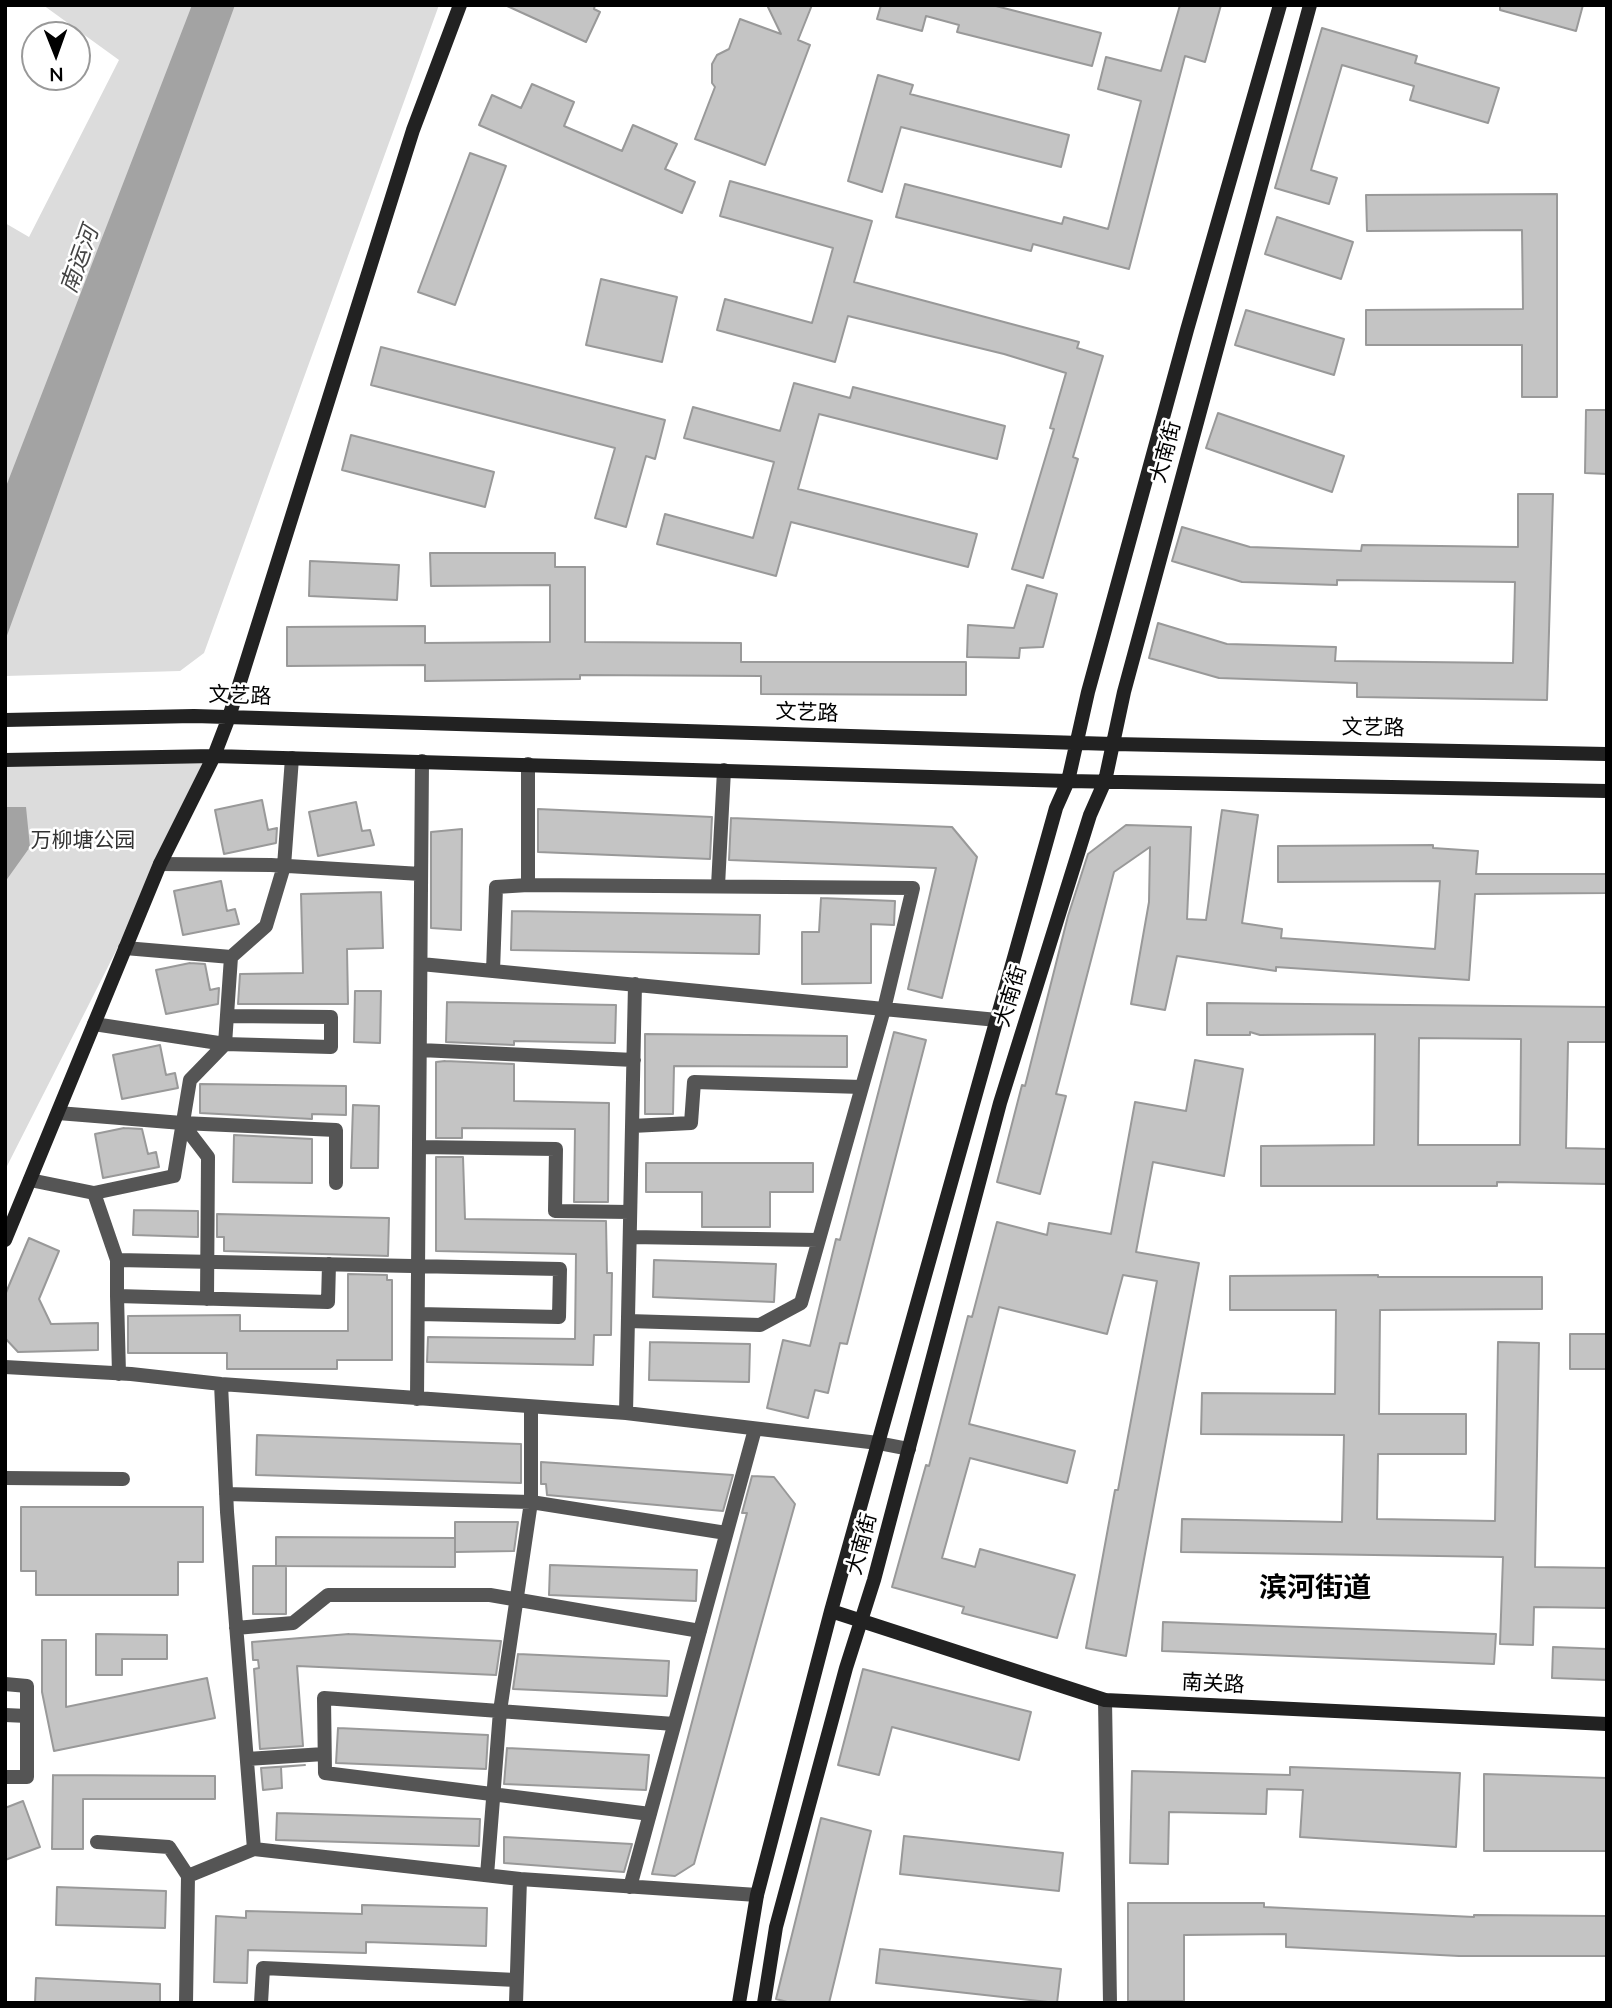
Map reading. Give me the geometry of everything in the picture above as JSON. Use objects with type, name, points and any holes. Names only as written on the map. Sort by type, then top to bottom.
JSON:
[{"type":"street","points":[[5,1240],[160,864],[214,756],[229,717],[413,130],[460,5]]},
{"type":"street","name":"大南街","points":[[739,2003],[757,1895],[831,1611],[1056,808],[1069,781],[1088,692],[1280,5]]},
{"type":"street","name":"大南街","points":[[764,2003],[776,1927],[860,1620],[874,1580],[1000,1103],[1090,815],[1105,781],[1134,653],[1310,5]]},
{"type":"street","name":"文艺路","points":[[5,720],[229,717],[1113,744],[1607,754]]},
{"type":"street","points":[[5,760],[214,756],[1069,781],[1607,791]]},
{"type":"street","points":[[125,948],[230,957],[266,926],[284,866],[292,758]]},
{"type":"street","points":[[417,1399],[422,761]]},
{"type":"street","points":[[528,764],[528,885]]},
{"type":"street","points":[[718,886],[724,770]]},
{"type":"street","points":[[160,864],[284,866],[421,874]]},
{"type":"street","points":[[493,971],[496,887],[913,888],[884,1009],[801,1303],[760,1325],[628,1321]]},
{"type":"street","points":[[30,1180],[94,1193],[174,1176],[190,1080],[225,1044],[230,957]]},
{"type":"street","points":[[421,964],[997,1020]]},
{"type":"street","points":[[626,1413],[635,984]]},
{"type":"street","points":[[94,1024],[225,1044],[331,1047],[331,1017],[227,1016]]},
{"type":"street","points":[[420,1050],[634,1059]]},
{"type":"street","points":[[632,1126],[691,1123],[694,1082],[862,1087]]},
{"type":"street","points":[[58,1112],[182,1123],[336,1130],[336,1183]]},
{"type":"street","points":[[182,1123],[208,1157],[207,1299]]},
{"type":"street","points":[[419,1147],[556,1149],[555,1211],[631,1212]]},
{"type":"street","points":[[94,1193],[117,1260],[119,1374]]},
{"type":"street","points":[[630,1237],[818,1240]]},
{"type":"street","points":[[117,1260],[560,1269],[559,1317],[418,1314]]},
{"type":"street","points":[[117,1296],[328,1303],[329,1264]]},
{"type":"street","points":[[5,1367],[626,1413],[878,1443],[909,1450]]},
{"type":"street","points":[[221,1384],[226,1494],[254,1849]]},
{"type":"street","points":[[487,1875],[500,1711],[531,1502],[531,1407]]},
{"type":"street","points":[[630,1887],[755,1429]]},
{"type":"street","points":[[5,1478],[123,1479]]},
{"type":"street","points":[[226,1494],[531,1502],[726,1534]]},
{"type":"street","points":[[236,1628],[293,1623],[328,1595],[490,1595],[700,1631]]},
{"type":"street","name":"南关路","points":[[831,1611],[1105,1700],[1607,1724]]},
{"type":"street","points":[[5,1684],[27,1686],[27,1777],[5,1776]]},
{"type":"street","points":[[650,1814],[325,1773],[324,1698],[674,1724]]},
{"type":"street","points":[[1105,1700],[1110,2003]]},
{"type":"street","points":[[5,1715],[27,1716]]},
{"type":"street","points":[[247,1759],[324,1754]]},
{"type":"street","points":[[97,1843],[169,1847],[188,1876],[186,2003]]},
{"type":"street","points":[[188,1876],[254,1849],[520,1879],[757,1895]]},
{"type":"street","points":[[516,2003],[520,1879]]},
{"type":"street","points":[[261,2003],[263,1968],[516,1980]]},
{"type":"green space","points":[[43,5],[439,5],[204,653],[180,671],[5,676],[5,223],[29,237],[119,60],[91,40],[91,21],[65,21]]},
{"type":"green space","name":"万柳塘公园","points":[[214,756],[160,864],[5,1170],[5,766]]},
{"type":"shaded area","points":[[192,5],[235,5],[5,641],[5,489]]},
{"type":"shaded area","points":[[5,807],[26,807],[30,847],[5,882]]},
{"type":"building","points":[[505,5],[595,5],[594,9],[600,12],[586,42]]},
{"type":"building","points":[[767,5],[812,5],[798,40],[810,45],[765,165],[695,139],[715,87],[712,83],[712,64],[717,55],[729,49],[740,19],[781,34]]},
{"type":"building","points":[[881,5],[992,5],[1101,33],[1092,66],[957,32],[959,25],[926,16],[922,31],[877,19]]},
{"type":"building","points":[[1180,5],[1221,5],[1205,62],[1185,56],[1129,269],[1033,244],[1031,251],[896,217],[905,184],[1062,224],[1064,217],[1108,229],[1141,101],[1098,89],[1106,57],[1161,71]]},
{"type":"building","points":[[1500,5],[1583,5],[1576,31],[1500,10]]},
{"type":"building","points":[[1322,28],[1417,56],[1415,63],[1499,88],[1488,123],[1410,100],[1414,86],[1342,65],[1311,170],[1337,178],[1329,204],[1275,188]]},
{"type":"building","points":[[878,75],[913,85],[910,94],[1069,135],[1061,167],[901,127],[882,192],[848,181]]},
{"type":"building","points":[[532,84],[574,102],[564,126],[622,151],[633,125],[677,144],[665,169],[695,182],[682,213],[479,125],[492,95],[521,108]]},
{"type":"building","points":[[470,153],[506,166],[455,305],[418,292]]},
{"type":"building","points":[[730,181],[872,221],[854,282],[1079,342],[1077,348],[1103,356],[1073,457],[1078,459],[1043,578],[1012,569],[1054,429],[1050,428],[1066,373],[1004,354],[848,316],[835,362],[717,330],[725,299],[812,323],[833,248],[720,216]]},
{"type":"building","points":[[1557,194],[1557,397],[1522,397],[1522,345],[1366,345],[1366,310],[1523,309],[1522,230],[1367,231],[1366,195]]},
{"type":"building","points":[[1277,217],[1353,242],[1341,279],[1265,254]]},
{"type":"building","points":[[601,279],[677,297],[662,362],[586,345]]},
{"type":"building","points":[[1246,310],[1344,339],[1334,375],[1235,345]]},
{"type":"building","points":[[381,347],[665,420],[655,459],[646,456],[626,527],[595,518],[615,448],[371,385]]},
{"type":"building","points":[[794,383],[850,398],[853,387],[1005,426],[997,459],[819,414],[798,489],[977,534],[968,567],[791,522],[776,576],[657,544],[665,514],[753,538],[774,462],[684,438],[693,407],[780,431]]},
{"type":"building","points":[[1586,410],[1607,410],[1607,474],[1585,473]]},
{"type":"building","points":[[1218,413],[1344,456],[1332,492],[1206,448]]},
{"type":"building","points":[[351,435],[494,472],[485,507],[342,470]]},
{"type":"building","points":[[1518,494],[1553,494],[1547,700],[1357,697],[1357,683],[1219,678],[1149,658],[1158,623],[1227,644],[1336,647],[1335,661],[1513,663],[1515,582],[1337,580],[1337,585],[1242,582],[1172,561],[1182,527],[1250,547],[1361,551],[1362,545],[1518,547]]},
{"type":"building","points":[[430,553],[555,553],[555,567],[585,567],[585,642],[741,643],[741,662],[966,662],[966,695],[761,694],[761,676],[580,675],[580,679],[425,681],[425,665],[287,666],[287,627],[425,626],[425,643],[550,642],[550,585],[431,586]]},
{"type":"building","points":[[310,561],[399,565],[397,600],[309,596]]},
{"type":"building","points":[[1027,585],[1057,594],[1043,647],[1020,648],[1019,658],[967,657],[968,625],[1014,628]]},
{"type":"building","points":[[262,800],[268,830],[277,828],[276,843],[224,854],[215,810]]},
{"type":"building","points":[[356,802],[362,831],[370,830],[374,845],[318,856],[309,812]]},
{"type":"building","points":[[538,809],[712,817],[710,859],[538,852]]},
{"type":"building","points":[[1222,810],[1258,815],[1242,923],[1282,929],[1281,938],[1435,949],[1440,881],[1278,882],[1278,846],[1433,845],[1433,848],[1478,851],[1476,874],[1607,874],[1607,893],[1475,894],[1469,980],[1276,967],[1276,971],[1177,956],[1165,1010],[1131,1004],[1149,902],[1150,847],[1114,872],[1056,1094],[1066,1096],[1040,1194],[997,1182],[1022,1085],[1025,1086],[1068,916],[1088,854],[1126,825],[1191,827],[1187,919],[1206,920]]},
{"type":"building","points":[[731,818],[952,827],[977,857],[942,998],[908,989],[936,868],[729,860]]},
{"type":"building","points":[[462,829],[461,930],[431,928],[431,832]]},
{"type":"building","points":[[221,881],[227,911],[235,909],[239,924],[183,935],[174,891]]},
{"type":"building","points":[[381,892],[383,948],[347,949],[348,1004],[238,1004],[240,974],[303,973],[301,894]]},
{"type":"building","points":[[821,898],[895,901],[894,925],[871,924],[871,983],[802,984],[802,932],[819,932]]},
{"type":"building","points":[[512,911],[760,915],[759,954],[511,950]]},
{"type":"building","points":[[190,963],[205,964],[210,990],[219,988],[218,1004],[166,1014],[156,970]]},
{"type":"building","points":[[355,991],[381,991],[380,1043],[354,1042]]},
{"type":"building","points":[[447,1002],[616,1005],[615,1043],[514,1041],[514,1045],[446,1042]]},
{"type":"building","points":[[1207,1003],[1607,1007],[1607,1042],[1568,1042],[1566,1148],[1607,1149],[1607,1184],[1497,1182],[1497,1186],[1261,1186],[1261,1146],[1374,1145],[1375,1034],[1260,1035],[1250,1032],[1250,1035],[1207,1035]],"holes":[[[1419,1038],[1521,1039],[1520,1145],[1418,1145]]]},
{"type":"building","points":[[894,1032],[926,1040],[847,1344],[840,1343],[828,1393],[815,1390],[808,1418],[767,1408],[783,1340],[810,1346],[836,1239],[840,1240]]},
{"type":"building","points":[[645,1034],[847,1036],[847,1067],[674,1066],[673,1114],[645,1114]]},
{"type":"building","points":[[160,1045],[166,1075],[175,1073],[178,1088],[122,1099],[113,1055]]},
{"type":"building","points":[[1195,1060],[1243,1069],[1224,1176],[1153,1162],[1136,1252],[1199,1263],[1126,1656],[1086,1648],[1157,1281],[1123,1275],[1107,1334],[999,1307],[969,1424],[1075,1451],[1067,1483],[970,1458],[942,1558],[975,1567],[980,1549],[1075,1575],[1057,1638],[962,1613],[964,1607],[892,1587],[926,1465],[929,1466],[968,1316],[972,1317],[997,1222],[1047,1235],[1049,1223],[1111,1234],[1135,1102],[1186,1111]]},
{"type":"building","points":[[436,1062],[514,1064],[514,1101],[609,1103],[608,1202],[574,1202],[575,1129],[462,1128],[462,1138],[436,1138]]},
{"type":"building","points":[[200,1084],[346,1086],[346,1115],[312,1114],[312,1119],[200,1113]]},
{"type":"building","points":[[353,1105],[379,1106],[378,1168],[351,1168]]},
{"type":"building","points":[[124,1128],[142,1129],[148,1154],[156,1152],[159,1167],[103,1178],[95,1134]]},
{"type":"building","points":[[234,1135],[312,1139],[312,1183],[233,1182]]},
{"type":"building","points":[[436,1157],[463,1157],[465,1219],[606,1221],[607,1273],[612,1273],[611,1335],[594,1335],[593,1365],[427,1362],[428,1337],[575,1339],[576,1254],[436,1251]]},
{"type":"building","points":[[646,1163],[813,1163],[813,1192],[770,1192],[770,1227],[702,1227],[702,1192],[646,1192]]},
{"type":"building","points":[[134,1210],[198,1211],[198,1237],[133,1235]]},
{"type":"building","points":[[217,1214],[389,1218],[388,1256],[224,1251],[224,1237],[217,1237]]},
{"type":"building","points":[[29,1238],[59,1251],[39,1299],[51,1324],[98,1323],[98,1350],[18,1352],[5,1338],[5,1295]]},
{"type":"building","points":[[654,1260],[776,1264],[774,1302],[653,1297]]},
{"type":"building","points":[[348,1274],[387,1275],[387,1280],[392,1280],[392,1360],[337,1360],[337,1369],[227,1369],[227,1353],[128,1353],[128,1316],[240,1315],[240,1331],[348,1331]]},
{"type":"building","points":[[1230,1276],[1542,1277],[1542,1309],[1380,1310],[1379,1414],[1466,1414],[1466,1454],[1378,1454],[1377,1519],[1495,1521],[1498,1342],[1539,1343],[1535,1567],[1607,1568],[1607,1608],[1534,1607],[1533,1645],[1500,1644],[1503,1557],[1181,1552],[1182,1519],[1342,1522],[1344,1435],[1201,1434],[1202,1393],[1335,1394],[1336,1310],[1230,1310]]},
{"type":"building","points":[[1570,1334],[1607,1334],[1607,1369],[1570,1369]]},
{"type":"building","points":[[650,1342],[750,1344],[749,1382],[649,1380]]},
{"type":"building","points":[[257,1435],[521,1444],[521,1483],[256,1475]]},
{"type":"building","points":[[541,1462],[733,1475],[723,1511],[547,1495],[546,1484],[541,1484]]},
{"type":"building","points":[[752,1476],[774,1477],[795,1504],[694,1864],[675,1876],[652,1874],[747,1513],[742,1513]]},
{"type":"building","points":[[21,1507],[203,1507],[203,1562],[178,1562],[178,1595],[36,1595],[36,1571],[21,1571]]},
{"type":"building","points":[[455,1522],[518,1522],[514,1551],[455,1552]]},
{"type":"building","points":[[276,1537],[455,1538],[455,1567],[276,1566]]},
{"type":"building","points":[[550,1565],[697,1570],[696,1601],[549,1595]]},
{"type":"building","points":[[253,1566],[286,1566],[286,1614],[253,1614]]},
{"type":"building","points":[[1163,1622],[1496,1634],[1494,1664],[1162,1651]]},
{"type":"building","points":[[96,1634],[167,1635],[167,1659],[122,1659],[122,1675],[96,1675]]},
{"type":"building","points":[[349,1634],[501,1641],[496,1675],[297,1666],[303,1746],[260,1749],[254,1669],[259,1668],[258,1660],[253,1660],[252,1642]]},
{"type":"building","points":[[42,1640],[66,1640],[66,1707],[207,1678],[215,1718],[54,1751],[42,1692]]},
{"type":"building","points":[[1553,1647],[1607,1649],[1607,1680],[1552,1678]]},
{"type":"building","points":[[518,1654],[669,1661],[667,1696],[513,1689]]},
{"type":"building","points":[[863,1669],[1031,1712],[1019,1760],[892,1727],[879,1775],[838,1765]]},
{"type":"building","points":[[338,1728],[488,1735],[486,1769],[336,1763]]},
{"type":"building","points":[[507,1748],[649,1755],[646,1790],[504,1784]]},
{"type":"building","points":[[305,1765],[281,1767],[282,1788],[263,1790],[261,1768]]},
{"type":"building","points":[[1290,1767],[1460,1773],[1456,1847],[1300,1837],[1303,1790],[1267,1789],[1266,1814],[1169,1812],[1168,1864],[1130,1863],[1132,1771],[1290,1775]]},
{"type":"building","points":[[1484,1774],[1607,1778],[1607,1851],[1484,1851]]},
{"type":"building","points":[[53,1775],[215,1776],[215,1799],[83,1799],[83,1849],[52,1849]]},
{"type":"building","points":[[23,1801],[40,1847],[5,1860],[5,1808]]},
{"type":"building","points":[[277,1813],[480,1819],[479,1846],[276,1840]]},
{"type":"building","points":[[821,1818],[871,1831],[829,2003],[791,2003],[776,1999]]},
{"type":"building","points":[[904,1836],[1063,1853],[1059,1891],[900,1874]]},
{"type":"building","points":[[504,1837],[632,1844],[624,1872],[504,1863]]},
{"type":"building","points":[[57,1887],[166,1891],[165,1928],[56,1925]]},
{"type":"building","points":[[1128,1903],[1264,1903],[1264,1907],[1474,1917],[1607,1916],[1607,1956],[1459,1956],[1286,1947],[1286,1934],[1184,1935],[1184,2001],[1128,2001]]},
{"type":"building","points":[[362,1905],[487,1908],[486,1946],[366,1942],[366,1953],[248,1950],[247,1983],[214,1982],[216,1916],[246,1918],[246,1911],[362,1914]]},
{"type":"building","points":[[880,1949],[1061,1969],[1057,2003],[876,1983]]},
{"type":"building","points":[[36,1978],[160,1984],[160,2003],[35,2003]]},
{"type":"district","name":"滨河街道","points":[[1315,1589]]},
{"type":"water label","name":"南运河","points":[[80,260]]}]
